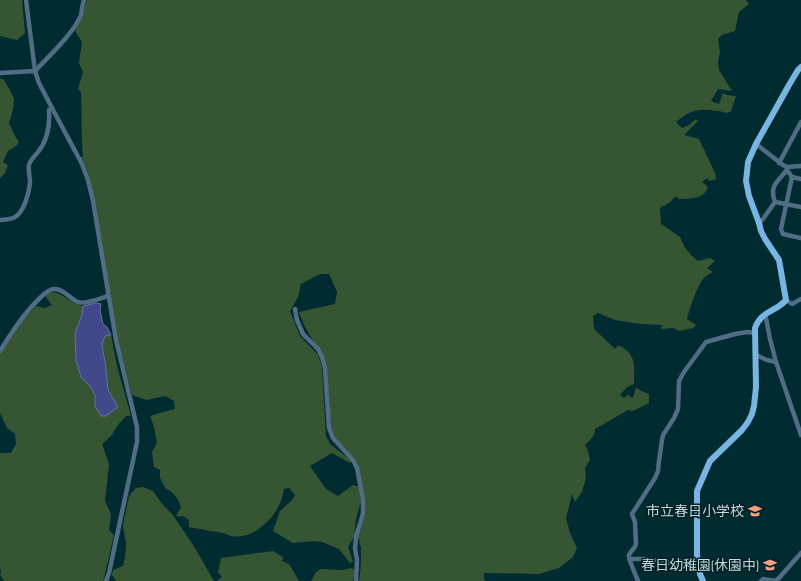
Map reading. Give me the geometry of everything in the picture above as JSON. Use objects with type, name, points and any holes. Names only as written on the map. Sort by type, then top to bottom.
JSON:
[{"type":"main road","points":[[703,581],[700,574],[697,555],[697,491],[710,461],[742,430],[752,414],[756,387],[755,333],[757,324],[764,315],[780,306],[786,300],[779,260],[761,231],[750,201],[746,181],[748,162],[756,144],[789,85],[801,67]]},
{"type":"street","points":[[26,0],[35,71],[39,83],[82,164],[88,180],[93,201],[116,340],[137,428],[137,442],[127,492],[106,581]]},
{"type":"street","points":[[0,74],[35,71],[67,36],[78,21],[81,15],[84,0]]},
{"type":"street","points":[[0,220],[16,217],[20,213],[28,197],[30,186],[29,164],[46,137],[49,126],[48,110],[52,108]]},
{"type":"street","points":[[779,163],[801,122]]},
{"type":"street","points":[[756,144],[782,166],[787,168],[801,166]]},
{"type":"street","points":[[787,168],[792,178],[781,229],[783,234],[801,238]]},
{"type":"street","points":[[775,202],[772,195],[772,187],[787,168]]},
{"type":"street","points":[[792,178],[801,179]]},
{"type":"street","points":[[759,223],[775,202]]},
{"type":"street","points":[[775,202],[801,207]]},
{"type":"street","points":[[0,352],[29,308],[49,291],[54,289],[59,290],[78,302],[83,303],[108,296]]},
{"type":"street","points":[[786,300],[792,304],[801,299]]},
{"type":"street","points":[[295,310],[303,334],[318,349],[322,357],[325,368],[329,428],[333,438],[353,460],[357,468],[363,499],[362,517],[356,537],[356,581]]},
{"type":"street","points":[[764,315],[776,362],[801,435]]},
{"type":"street","points":[[638,581],[629,559],[629,555],[636,547],[635,522],[632,514],[658,471],[663,435],[678,409],[679,381],[706,342],[735,334],[747,332],[755,333]]},
{"type":"street","points":[[756,354],[767,360],[776,362]]},
{"type":"street","points":[[761,581],[763,579],[775,581],[801,553]]},
{"type":"street","points":[[629,559],[645,559],[673,563],[681,561],[699,567]]},
{"type":"green space","points":[[0,0],[22,0],[25,33],[17,40],[0,36]]},
{"type":"green space","points":[[87,0],[746,0],[749,4],[739,12],[735,31],[722,35],[718,39],[720,52],[718,62],[719,70],[732,91],[718,89],[711,101],[719,104],[723,93],[736,96],[731,111],[727,113],[712,110],[697,110],[676,122],[682,128],[689,125],[696,119],[698,121],[684,135],[699,139],[715,173],[716,179],[710,181],[707,178],[702,182],[708,187],[700,196],[696,198],[679,199],[676,196],[660,208],[661,224],[680,237],[685,248],[692,256],[698,261],[710,258],[715,261],[707,268],[713,272],[702,280],[688,315],[687,319],[696,325],[693,328],[679,331],[673,328],[661,329],[662,325],[641,324],[615,320],[598,313],[593,316],[594,329],[615,349],[618,345],[626,350],[633,360],[634,384],[627,387],[620,395],[624,398],[629,394],[630,397],[633,398],[636,387],[649,394],[649,403],[633,411],[628,410],[595,429],[592,438],[585,444],[590,460],[585,468],[586,478],[582,492],[575,502],[572,494],[566,518],[570,533],[577,548],[573,557],[559,568],[539,574],[484,573],[484,580],[487,581],[359,581],[361,548],[358,537],[365,513],[365,499],[359,468],[355,459],[335,437],[331,428],[327,368],[304,325],[299,312],[335,304],[337,292],[329,274],[320,274],[301,284],[298,297],[290,311],[300,336],[318,355],[322,367],[326,436],[330,444],[352,461],[350,463],[332,453],[310,466],[326,489],[338,496],[353,485],[360,487],[361,501],[356,519],[354,537],[348,546],[353,562],[350,563],[339,549],[322,542],[313,541],[293,543],[273,531],[280,511],[292,500],[295,495],[289,488],[284,489],[278,508],[268,521],[262,527],[247,535],[231,536],[223,533],[189,527],[189,520],[183,516],[179,517],[176,515],[181,508],[179,502],[174,494],[166,489],[160,478],[160,470],[154,467],[152,452],[157,443],[150,416],[175,409],[174,401],[165,396],[146,400],[132,395],[118,340],[90,182],[87,170],[81,157],[83,157],[81,92],[78,89],[83,72],[79,63],[82,42],[75,31],[83,16]]},
{"type":"green space","points":[[0,78],[4,80],[14,99],[13,110],[9,123],[19,142],[8,151],[3,162],[8,165],[5,173],[0,178]]},
{"type":"green space","points":[[51,292],[59,294],[74,303],[83,306],[82,315],[75,333],[76,360],[81,377],[90,386],[95,395],[95,406],[118,407],[108,390],[102,344],[105,336],[111,335],[117,366],[131,416],[126,416],[117,426],[112,435],[102,444],[109,464],[105,501],[111,514],[109,530],[114,535],[103,581],[4,581],[0,575],[0,453],[11,453],[16,444],[15,434],[7,428],[0,413],[0,354],[22,321],[36,306],[45,308],[52,305],[45,296]]},
{"type":"green space","points":[[143,487],[153,491],[163,505],[173,515],[195,548],[214,581],[116,581],[112,575],[113,570],[123,566],[125,558],[126,544],[123,525],[129,496],[136,488]]},
{"type":"green space","points":[[273,551],[283,557],[282,561],[289,564],[299,581],[217,581],[222,577],[218,572],[221,558]]},
{"type":"green space","points":[[352,568],[355,571],[353,581],[311,581],[316,572],[321,569],[342,570]]},
{"type":"water","points":[[96,303],[101,304],[100,310],[103,324],[107,327],[111,335],[105,336],[102,344],[108,390],[118,407],[106,416],[101,416],[95,406],[95,395],[90,386],[81,377],[76,360],[75,333],[82,315],[83,306]]},
{"type":"place","name":"市立春日小学校","points":[[755,511]]},
{"type":"place","name":"春日幼稚園(休園中)","points":[[770,565]]}]
